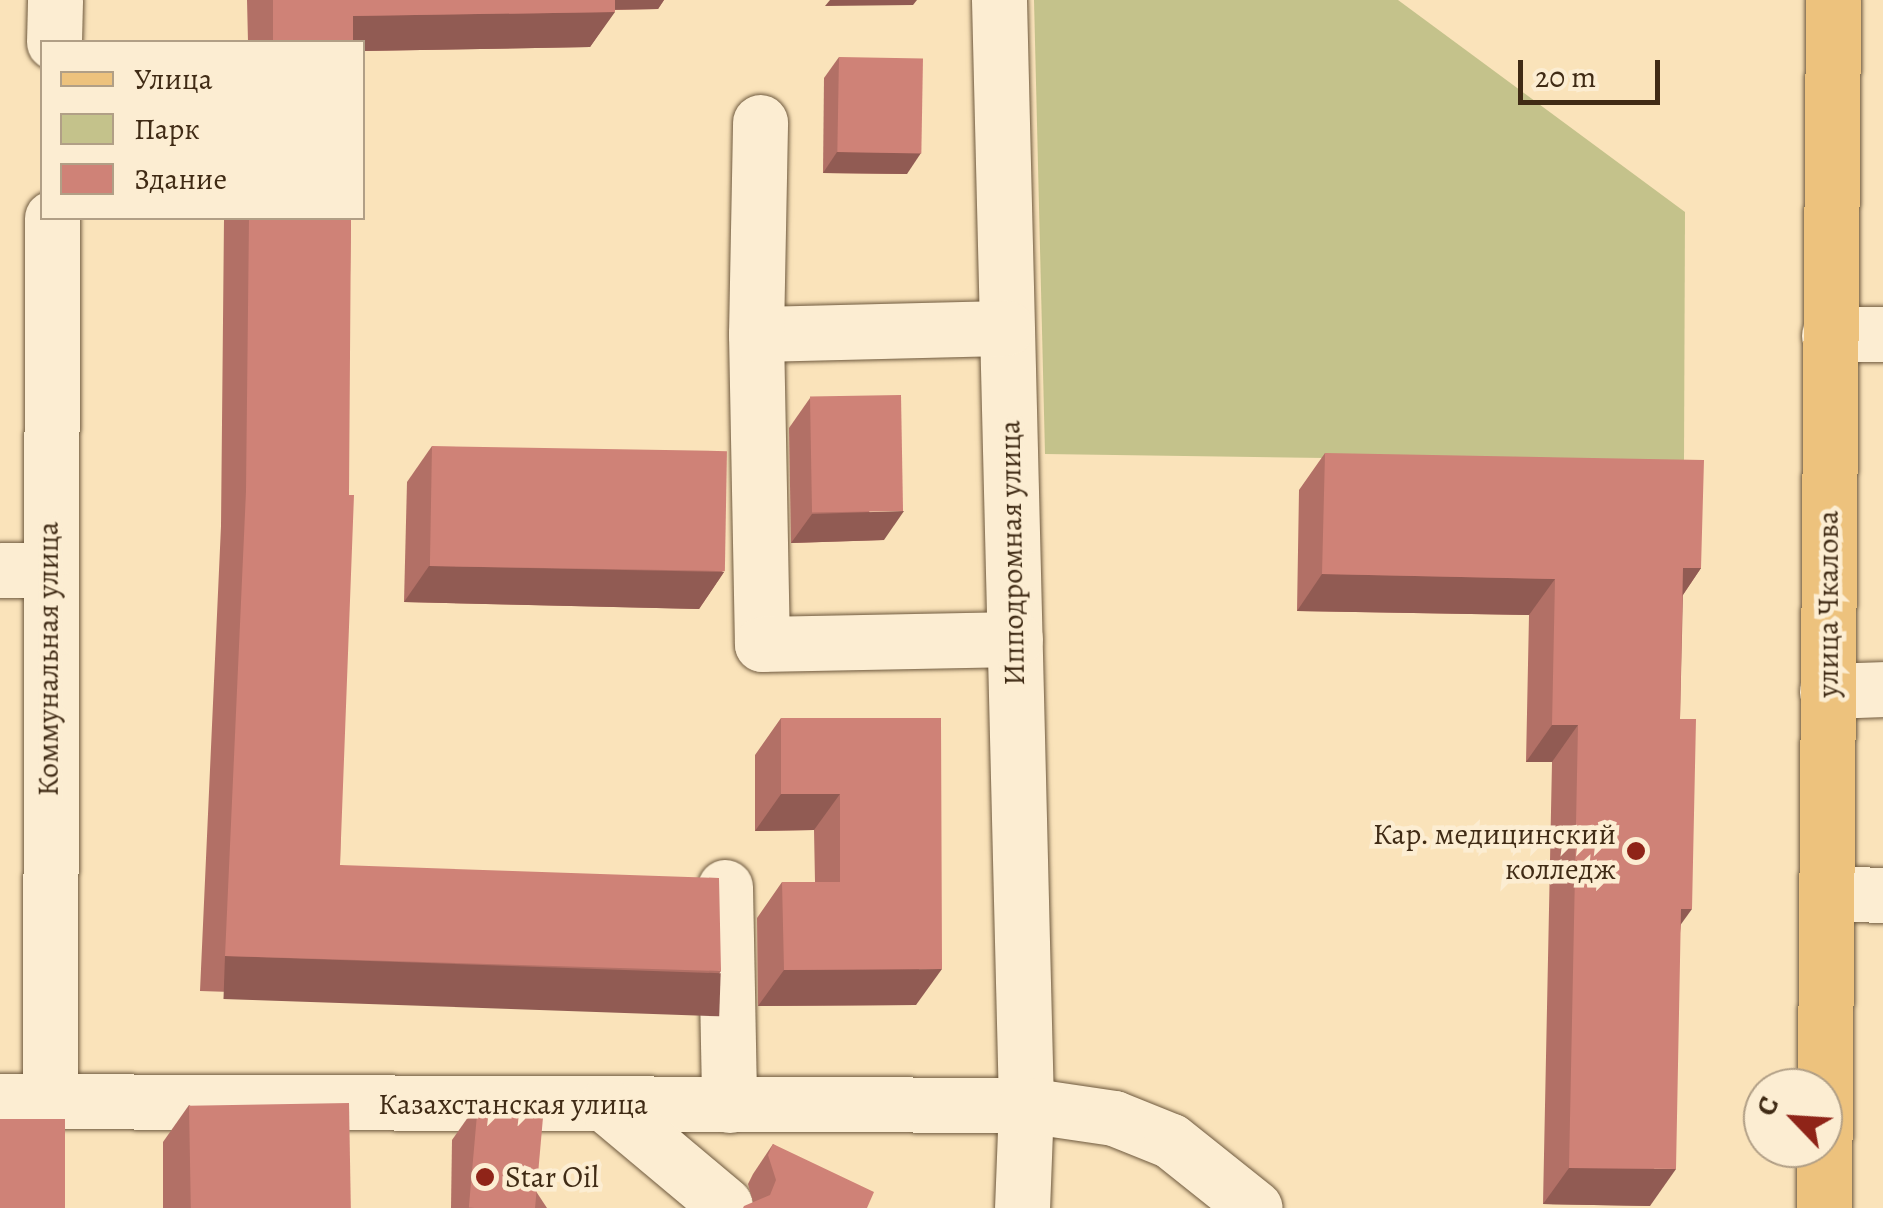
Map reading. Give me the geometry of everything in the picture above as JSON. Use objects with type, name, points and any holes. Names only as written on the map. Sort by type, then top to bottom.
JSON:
[{"type":"main road","name":"улица Чкалова","points":[[1824,1208],[1833,0]]},
{"type":"street","points":[[54,40],[55,0]]},
{"type":"street","name":"Ипподромная улица","points":[[999,0],[1026,1105],[1022,1208]]},
{"type":"street","points":[[760,122],[756,334],[762,644],[1014,638]]},
{"type":"street","name":"Коммунальная улица","points":[[25,1100],[23,571],[52,220]]},
{"type":"street","points":[[756,334],[1006,328]]},
{"type":"street","points":[[1829,336],[1883,334]]},
{"type":"street","points":[[1827,691],[1883,688]]},
{"type":"street","points":[[724,887],[729,1105]]},
{"type":"street","points":[[1826,893],[1883,895]]},
{"type":"street","name":"Казахстанская улица","points":[[25,1100],[606,1106],[1026,1105],[1114,1118],[1172,1142],[1256,1208]]},
{"type":"street","points":[[606,1106],[725,1205]]},
{"type":"green space","points":[[1034,0],[1398,0],[1685,212],[1684,463],[1045,454]]},
{"type":"building","points":[[273,0],[615,0],[615,12],[353,16],[353,40],[273,40]]},
{"type":"building","points":[[839,57],[923,58],[921,153],[837,152]]},
{"type":"building","points":[[249,220],[351,220],[349,495],[354,495],[340,865],[719,878],[721,971],[225,956],[246,491]]},
{"type":"building","points":[[901,395],[903,511],[812,513],[810,397]]},
{"type":"building","points":[[432,446],[727,451],[725,571],[430,566]]},
{"type":"building","points":[[1325,453],[1704,460],[1701,568],[1683,568],[1680,719],[1696,719],[1692,909],[1681,909],[1676,1169],[1569,1168],[1578,725],[1552,725],[1555,579],[1322,574]]},
{"type":"building","points":[[781,718],[941,718],[942,969],[784,970],[782,882],[840,882],[840,794],[781,794]]},
{"type":"building","points":[[349,1103],[351,1208],[191,1208],[189,1106]]},
{"type":"building","points":[[478,1103],[544,1109],[535,1208],[469,1208]]},
{"type":"building","points":[[0,1119],[65,1119],[65,1208],[0,1208]]},
{"type":"building","points":[[773,1144],[874,1192],[867,1208],[743,1208],[770,1195],[776,1180],[768,1155]]},
{"type":"place","name":"Кар. медицинский колледж","points":[[1636,851]]},
{"type":"place","name":"Star Oil","points":[[485,1177]]}]
